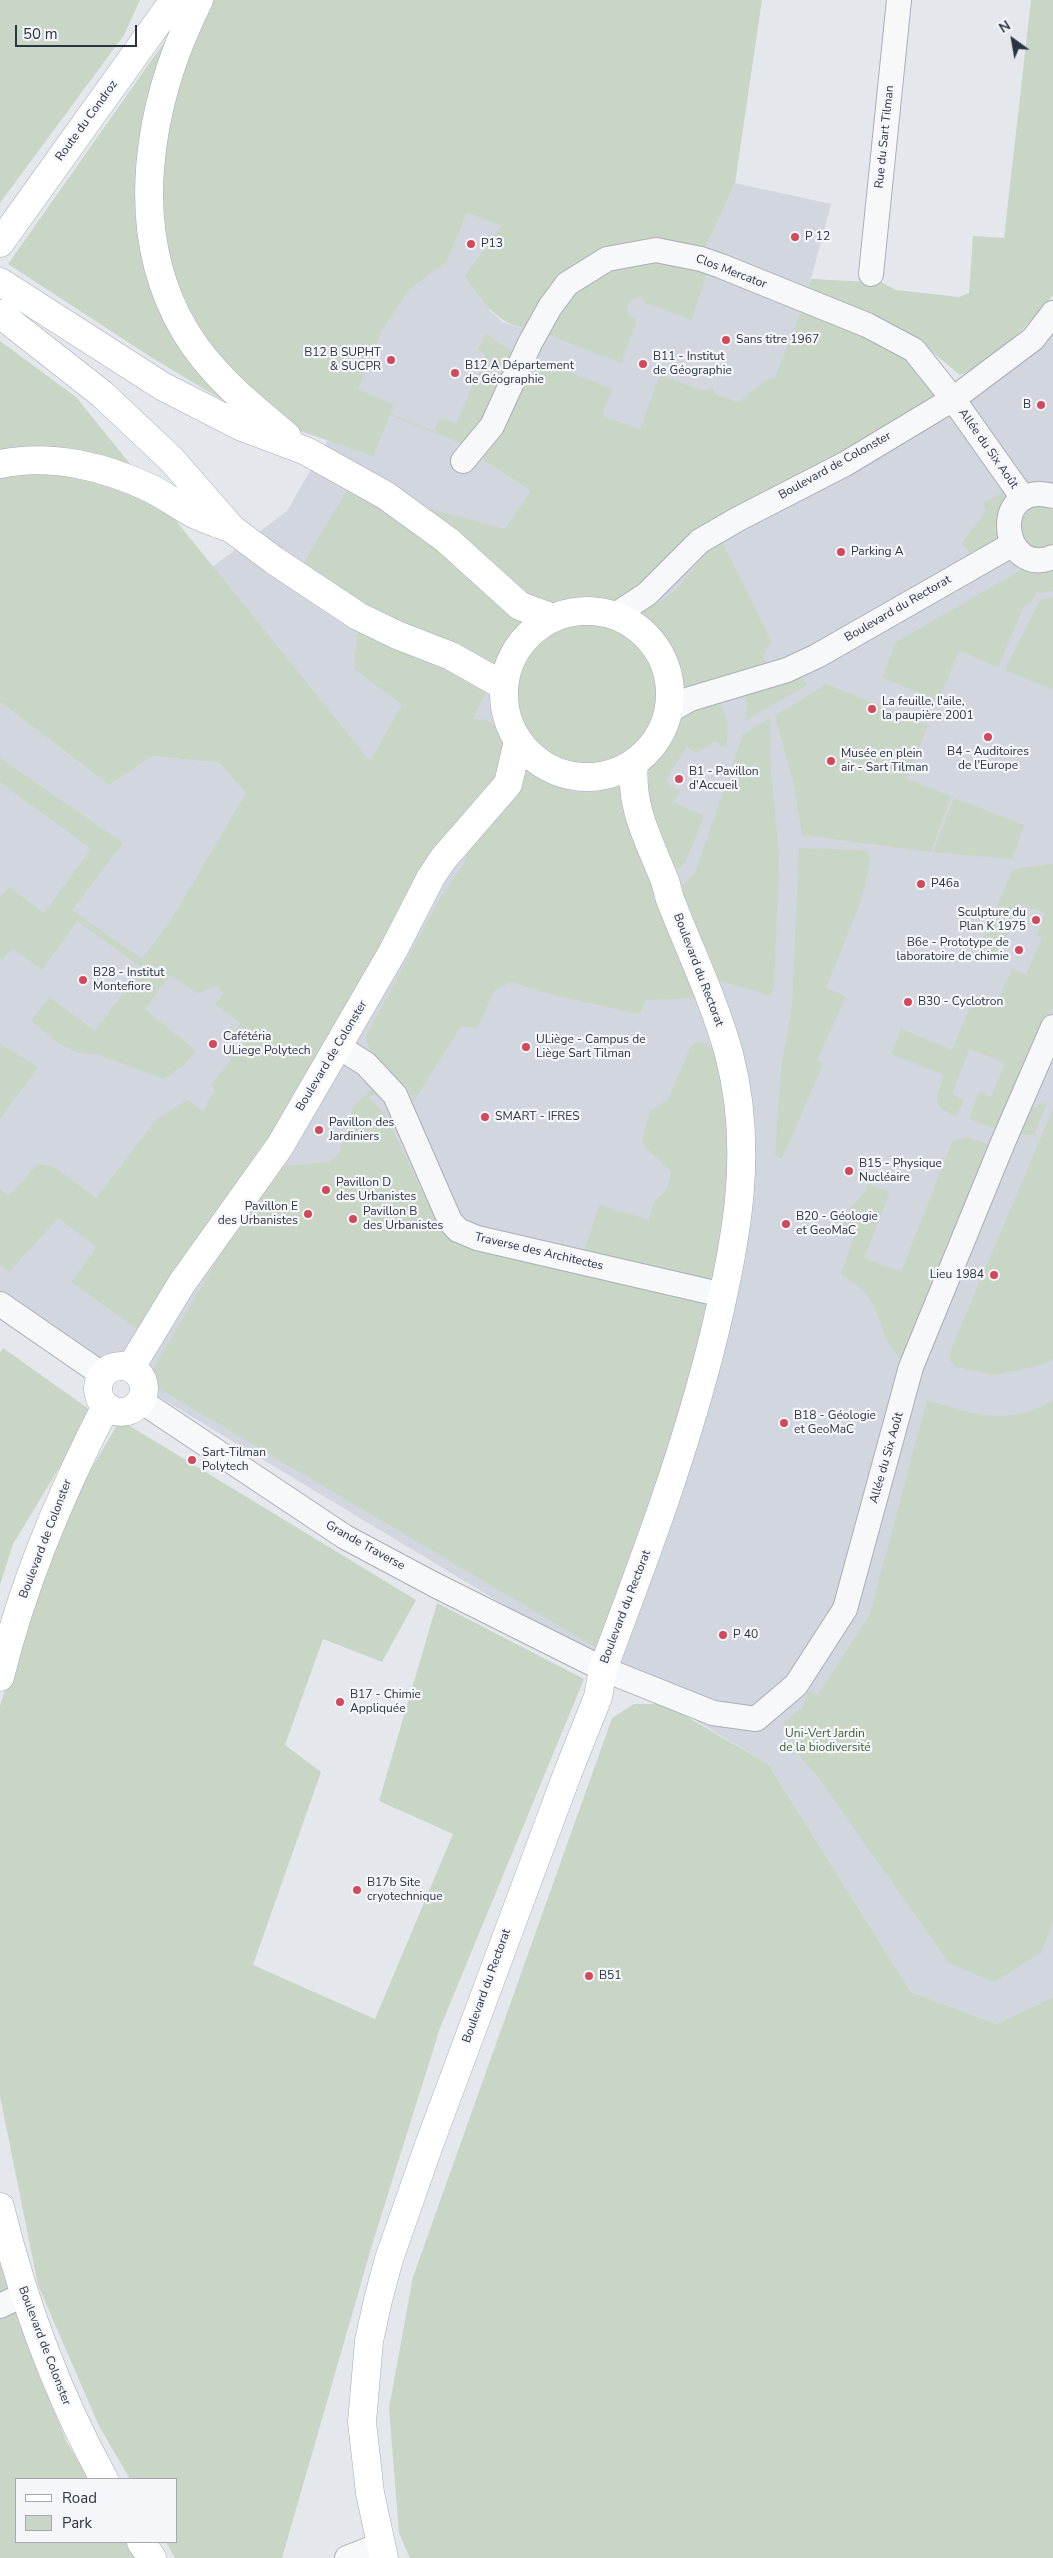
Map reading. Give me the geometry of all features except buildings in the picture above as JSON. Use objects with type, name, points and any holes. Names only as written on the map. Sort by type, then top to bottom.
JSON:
[{"type":"main road","name":"Route du Condroz","points":[[0,220],[160,0]]},
{"type":"main road","name":"Route du Condroz","points":[[0,243],[174,0]]},
{"type":"main road","points":[[199,0],[181,39],[164,89],[152,139],[148,194],[152,235],[160,274],[169,299],[185,331],[213,368],[245,402],[306,451],[385,496],[447,540],[520,606],[553,618]]},
{"type":"main road","points":[[9,288],[162,386],[242,427],[306,451]]},
{"type":"main road","points":[[0,314],[102,394],[172,460],[232,529],[275,561],[358,616],[397,635],[474,667],[504,686]]},
{"type":"main road","points":[[0,464],[14,461],[68,462],[117,474],[154,490],[197,516],[232,529]]},
{"type":"main road","points":[[594,611],[615,615],[633,624],[648,637],[660,654],[668,672],[671,692],[669,711],[662,732],[650,750],[634,764],[614,773],[593,778],[571,776],[550,769],[532,757],[518,741],[509,724],[504,705],[504,686],[509,665],[520,646],[535,630],[553,618],[573,612],[594,611]]},
{"type":"main road","name":"Boulevard de Colonster","points":[[131,1367],[182,1283],[280,1146],[393,952],[431,877],[443,859],[508,784],[518,741]]},
{"type":"main road","name":"Boulevard du Rectorat","points":[[382,2552],[370,2494],[362,2422],[369,2341],[389,2258],[429,2145],[568,1772],[598,1698],[603,1669],[672,1481],[705,1371],[724,1295],[734,1244],[741,1192],[741,1132],[734,1081],[720,1024],[704,978],[669,897],[634,803],[634,764]]},
{"type":"main road","points":[[113,1367],[131,1367],[143,1379],[144,1394],[141,1401],[136,1407],[121,1412],[106,1406],[102,1401],[98,1388],[103,1375],[113,1367]]},
{"type":"main road","name":"Boulevard de Colonster","points":[[0,1678],[19,1610],[43,1542],[83,1450],[106,1406]]},
{"type":"main road","name":"Boulevard de Colonster","points":[[0,2207],[12,2301],[103,2478]]},
{"type":"main road","points":[[142,2543],[152,2558]]},
{"type":"street","name":"Rue du Sart Tilman","points":[[871,274],[899,0]]},
{"type":"street","name":"Clos Mercator","points":[[463,461],[492,426],[530,343],[550,307],[567,284],[607,259],[656,250],[708,261],[867,325],[914,350],[953,399]]},
{"type":"street","name":"Boulevard de Colonster","points":[[615,615],[647,594],[700,541],[738,519],[845,464],[953,399],[1032,339],[1053,313]]},
{"type":"street","name":"Allée du Six Août","points":[[953,399],[1023,498]]},
{"type":"street","points":[[1053,496],[1033,494],[1023,498],[1014,507],[1008,519],[1008,532],[1012,544],[1022,554],[1034,559],[1053,557]]},
{"type":"street","name":"Boulevard du Rectorat","points":[[669,711],[690,699],[787,670],[817,656],[1012,544]]},
{"type":"street","name":"Allée du Six Août","points":[[603,1669],[713,1713],[756,1719],[796,1686],[845,1609],[911,1367],[1004,1140],[1053,1027]]},
{"type":"street","name":"Traverse des Architectes","points":[[339,1047],[366,1064],[395,1095],[450,1221],[458,1230],[477,1238],[724,1295]]},
{"type":"street","points":[[0,1304],[103,1375]]},
{"type":"street","name":"Grande Traverse","points":[[141,1401],[345,1537],[603,1669]]},
{"type":"street","points":[[347,2558],[382,2552]]},
{"type":"shaded area","name":"ULiège - Campus de Liège Sart Tilman","points":[[735,183],[831,204],[807,294],[867,325],[953,399],[1053,313],[1053,1997],[997,2024],[911,1992],[768,1764],[0,1301],[0,702],[109,785],[151,756],[220,763],[369,761],[212,567],[287,511],[357,389],[382,331],[409,290],[447,262],[467,213],[501,226],[489,310],[503,322],[520,328],[701,259]]},
{"type":"green space","points":[[0,0],[140,0],[124,35],[0,203]]},
{"type":"green space","points":[[194,0],[762,0],[735,183],[704,252],[607,253],[529,329],[508,323],[499,317],[484,303],[465,276],[501,226],[467,213],[447,262],[409,290],[382,331],[358,389],[393,404],[391,414],[434,431],[440,418],[456,424],[486,354],[478,350],[486,334],[516,355],[468,446],[390,415],[373,456],[239,410],[154,359],[8,264]]},
{"type":"green space","points":[[1031,0],[1053,0],[1053,295],[1011,341],[985,362],[960,375],[920,342],[807,294],[811,279],[872,282],[876,279],[896,290],[959,297],[969,293],[973,236],[1004,238]]},
{"type":"green space","points":[[649,255],[708,271],[691,320],[644,302],[640,296],[629,301],[627,309],[629,316],[637,320],[621,363],[546,334],[573,290],[596,273]]},
{"type":"green space","points":[[802,309],[858,332],[898,354],[915,367],[928,381],[935,396],[927,406],[637,593],[612,602],[588,599],[574,601],[534,613],[516,631],[473,719],[487,720],[501,730],[508,754],[501,782],[405,914],[264,1147],[261,1146],[137,1329],[71,1282],[97,1247],[58,1218],[9,1272],[0,1265],[0,1189],[9,1196],[38,1164],[56,1168],[96,1198],[157,1119],[187,1100],[205,1112],[206,1105],[215,1091],[212,1084],[241,1045],[230,1037],[241,1023],[215,1004],[224,993],[216,986],[198,993],[170,975],[145,1009],[196,1051],[185,1064],[164,1079],[96,1054],[87,1054],[69,1049],[31,1021],[49,997],[95,1031],[142,968],[77,921],[42,970],[12,948],[2,961],[0,959],[0,898],[9,887],[44,913],[91,849],[0,782],[0,758],[123,843],[72,910],[142,959],[173,917],[246,793],[220,763],[152,756],[109,785],[0,702],[0,341],[76,397],[370,761],[402,705],[354,669],[360,605],[303,564],[349,487],[505,529],[531,491],[478,456],[528,360],[537,359],[612,389],[602,416],[640,429],[660,375],[704,391],[712,388],[715,394],[738,402],[771,377],[775,378]]},
{"type":"green space","points":[[1004,492],[1008,501],[999,523],[999,538],[971,555],[962,543],[986,510],[983,503]]},
{"type":"green space","points":[[1039,505],[1053,510],[1053,544],[1037,548],[1024,542],[1019,523],[1026,511]]},
{"type":"green space","points":[[721,540],[771,641],[763,656],[766,663],[684,687],[678,664],[670,646],[658,629],[641,612],[672,593],[703,557]]},
{"type":"green space","points":[[1023,569],[1042,573],[1053,569],[1053,591],[1036,593],[1031,603],[1024,606],[998,667],[959,651],[938,701],[882,677],[896,642]]},
{"type":"green space","points":[[1053,598],[1053,690],[1005,670],[1040,599]]},
{"type":"green space","points":[[586,620],[614,626],[638,641],[653,665],[659,693],[653,721],[638,745],[614,760],[586,766],[558,760],[534,745],[519,721],[513,693],[519,665],[534,641],[558,626]]},
{"type":"green space","points":[[802,677],[807,685],[746,720],[747,702],[744,693]]},
{"type":"green space","points":[[826,684],[928,725],[907,779],[951,796],[931,852],[802,835],[794,785],[775,716]]},
{"type":"green space","points":[[715,700],[726,716],[728,732],[726,746],[722,747],[716,741],[696,753],[687,747],[669,774],[670,776],[666,782],[680,792],[674,802],[704,816],[685,863],[679,868],[671,866],[645,809],[644,777],[671,739],[676,720],[685,708]]},
{"type":"green space","points":[[770,718],[770,759],[779,858],[774,989],[769,995],[719,981],[678,885],[685,884],[696,871],[743,734]]},
{"type":"green space","points":[[527,773],[576,792],[597,792],[627,785],[700,998],[646,1000],[639,1014],[552,995],[511,982],[495,990],[477,1028],[461,1026],[414,1101],[405,1084],[368,1097],[384,1113],[432,1211],[458,1230],[580,1265],[599,1205],[649,1220],[654,1202],[668,1188],[671,1171],[646,1148],[642,1140],[650,1111],[668,1100],[690,1048],[696,1042],[706,1043],[716,1053],[726,1094],[730,1141],[723,1295],[600,1650],[146,1381],[272,1167],[330,1162],[339,1153],[353,1106],[393,1072],[371,1052],[365,1038],[440,898],[465,862],[473,835]]},
{"type":"green space","points":[[954,798],[1024,825],[1012,859],[933,852]]},
{"type":"green space","points":[[799,848],[867,850],[870,861],[862,898],[826,988],[846,997],[817,1060],[823,1064],[782,1159],[775,1156],[781,1068],[792,1007]]},
{"type":"green space","points":[[1053,864],[1053,1006],[998,1130],[969,1119],[979,1092],[991,1097],[1005,1063],[969,1049],[952,1094],[964,1100],[956,1116],[942,1109],[937,1100],[944,1075],[891,1054],[901,1029],[952,1050],[976,993],[998,1000],[1012,969],[1026,975],[1042,937],[1037,935],[1045,913],[1020,904],[996,963],[976,954],[1013,869]]},
{"type":"green space","points":[[0,1044],[38,1067],[0,1119]]},
{"type":"green space","points":[[1047,1103],[1034,1135],[1022,1135],[1021,1132],[1025,1122],[1033,1109],[1036,1106]]},
{"type":"green space","points":[[1053,1109],[1053,1359],[1045,1364],[995,1375],[955,1367],[949,1358],[952,1347]]},
{"type":"green space","points":[[967,1137],[994,1146],[902,1360],[889,1344],[868,1296],[841,1274],[857,1229],[838,1222],[864,1193],[868,1184],[890,1192],[864,1258],[901,1272],[953,1140]]},
{"type":"green space","points":[[3,1348],[93,1412],[13,1544],[0,1585],[0,1353]]},
{"type":"green space","name":"Uni-Vert Jardin de la biodiversité","points":[[927,1400],[959,1410],[1006,1416],[1037,1408],[1053,1400],[1053,1921],[1041,1953],[994,1982],[949,1963],[815,1773],[791,1746],[793,1739],[783,1723],[803,1707],[808,1691],[818,1695],[870,1614]]},
{"type":"green space","points":[[120,1420],[416,1600],[382,1662],[323,1639],[285,1745],[321,1772],[253,1965],[375,2019],[453,1834],[379,1801],[437,1603],[584,1679],[440,2028],[372,2245],[282,2558],[175,2558],[167,2543],[178,2543],[178,2478],[129,2478],[99,2426],[38,2285],[0,2096],[0,1706],[50,1539]]},
{"type":"green space","points":[[634,1704],[665,1704],[768,1764],[911,1992],[997,2024],[1053,1997],[1053,2558],[410,2558],[399,2533],[389,2408],[413,2277],[612,1718]]},
{"type":"green space","points":[[0,2254],[28,2343],[67,2443],[89,2478],[15,2478],[15,2543],[130,2543],[139,2558],[0,2558]]},
{"type":"place","name":"P 12","points":[[795,237]]},
{"type":"place","name":"P13","points":[[471,244]]},
{"type":"place","name":"Sans titre 1967","points":[[726,340]]},
{"type":"place","name":"B12 B SUPHT & SUCPR","points":[[391,360]]},
{"type":"place","name":"B11 - Institut de Géographie","points":[[643,364]]},
{"type":"place","name":"B12 A Département de Géographie","points":[[455,373]]},
{"type":"place","name":"B","points":[[1041,405]]},
{"type":"place","name":"Parking A","points":[[841,552]]},
{"type":"place","name":"La feuille, l'aile, la paupière 2001","points":[[872,709]]},
{"type":"place","name":"B4 - Auditoires de l'Europe","points":[[988,737]]},
{"type":"place","name":"Musée en plein air - Sart Tilman","points":[[831,761]]},
{"type":"place","name":"B1 - Pavillon d'Accueil","points":[[679,779]]},
{"type":"place","name":"P46a","points":[[921,884]]},
{"type":"place","name":"Sculpture du Plan K 1975","points":[[1036,920]]},
{"type":"place","name":"B6e - Prototype de laboratoire de chimie","points":[[1019,950]]},
{"type":"place","name":"B28 - Institut Montefiore","points":[[83,980]]},
{"type":"place","name":"B30 - Cyclotron","points":[[908,1002]]},
{"type":"place","name":"Cafétéria ULiege Polytech","points":[[213,1044]]},
{"type":"place","name":"ULiège - Campus de Liège Sart Tilman","points":[[526,1047]]},
{"type":"place","name":"SMART - IFRES","points":[[485,1117]]},
{"type":"place","name":"Pavillon des Jardiniers","points":[[319,1130]]},
{"type":"place","name":"B15 - Physique Nucléaire","points":[[849,1171]]},
{"type":"place","name":"Pavillon D des Urbanistes","points":[[326,1190]]},
{"type":"place","name":"Pavillon E des Urbanistes","points":[[308,1214]]},
{"type":"place","name":"Pavillon B des Urbanistes","points":[[353,1219]]},
{"type":"place","name":"B20 - Géologie et GeoMaC","points":[[786,1224]]},
{"type":"place","name":"Lieu 1984","points":[[994,1275]]},
{"type":"place","name":"B18 - Géologie et GeoMaC","points":[[784,1423]]},
{"type":"place","name":"Sart-Tilman Polytech","points":[[192,1460]]},
{"type":"place","name":"P 40","points":[[723,1635]]},
{"type":"place","name":"B17 - Chimie Appliquée","points":[[340,1702]]},
{"type":"place","name":"B17b Site cryotechnique","points":[[357,1890]]},
{"type":"place","name":"B51","points":[[589,1976]]}]
